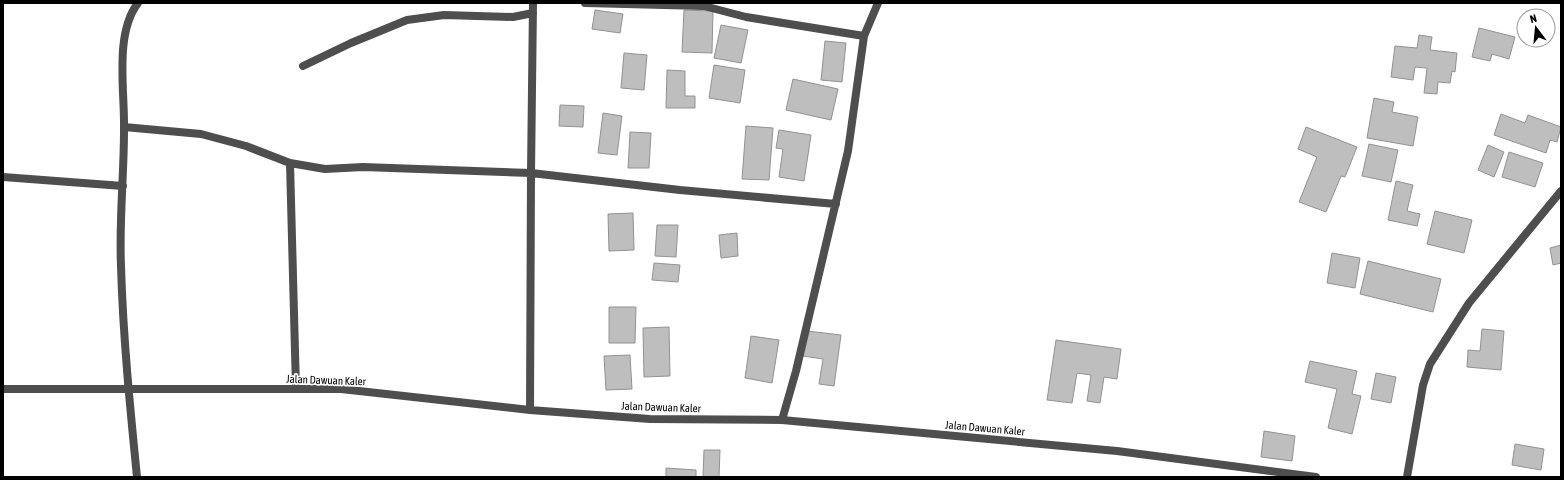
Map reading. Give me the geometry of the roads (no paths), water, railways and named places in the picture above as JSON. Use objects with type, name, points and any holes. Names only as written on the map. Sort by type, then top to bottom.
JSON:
[{"type":"street","points":[[137,477],[129,389],[121,265],[124,127],[123,46],[126,26],[138,3]]},
{"type":"street","points":[[530,410],[530,173],[533,3]]},
{"type":"street","points":[[585,3],[704,6],[746,17],[864,36]]},
{"type":"street","points":[[782,420],[796,371],[848,151],[864,36],[878,3]]},
{"type":"street","points":[[303,66],[351,43],[407,20],[444,15],[513,17],[533,13]]},
{"type":"street","points":[[124,127],[201,134],[246,146],[290,163],[325,169],[363,167],[530,173],[680,190],[836,204]]},
{"type":"street","points":[[290,163],[296,389]]},
{"type":"street","points":[[3,177],[123,186]]},
{"type":"street","points":[[1407,477],[1423,385],[1430,364],[1468,303],[1561,191]]},
{"type":"street","name":"Jalan Dawuan Kaler","points":[[3,389],[341,389],[530,410],[650,419],[782,420],[1117,451],[1316,477]]}]
